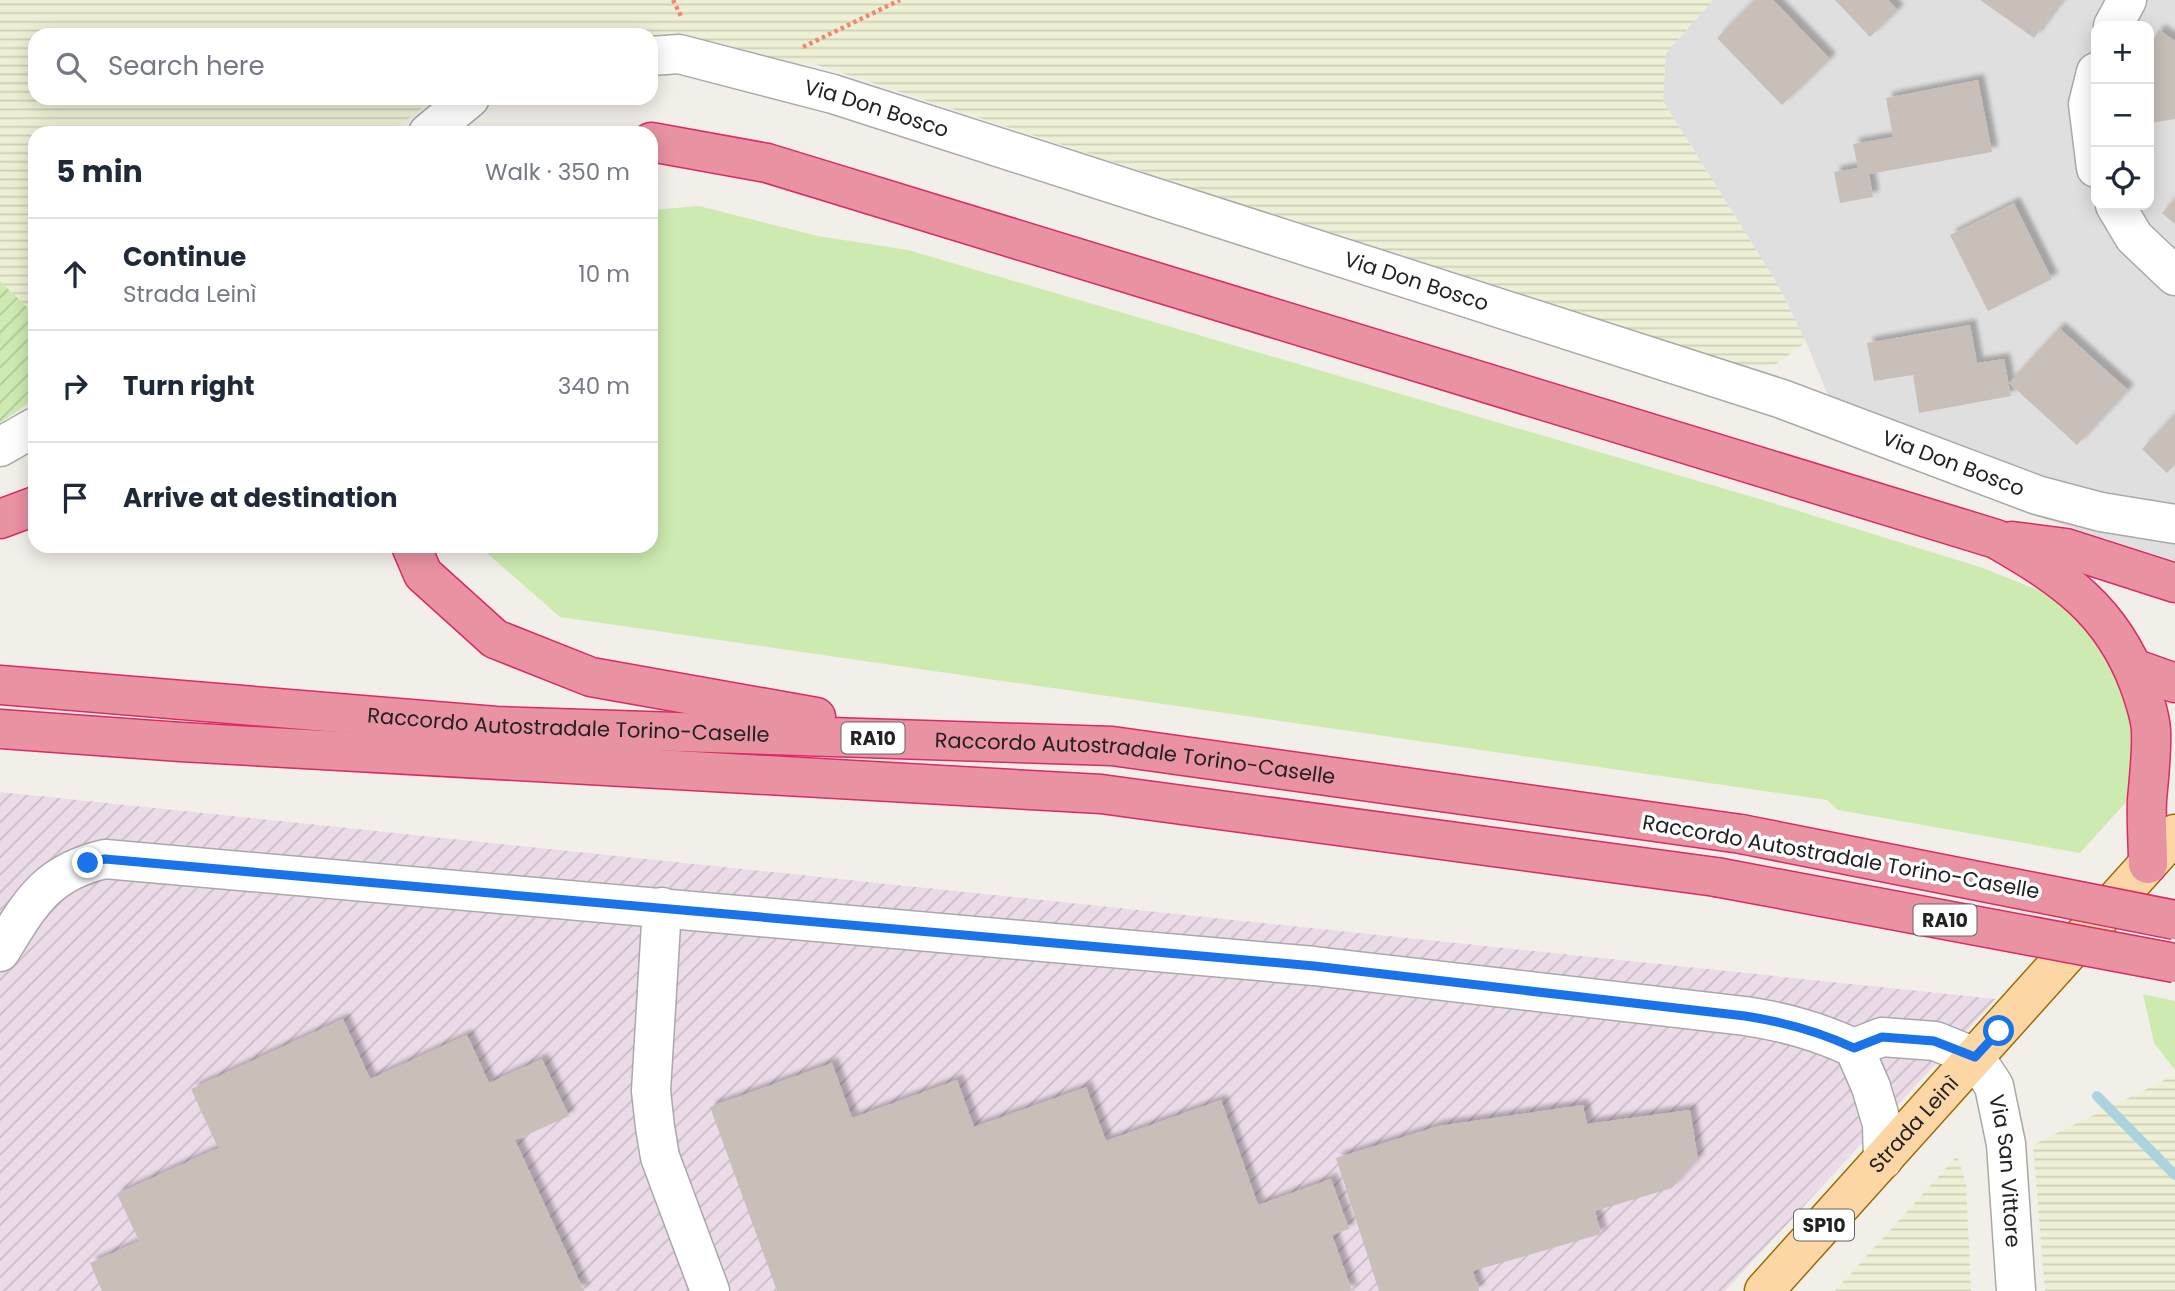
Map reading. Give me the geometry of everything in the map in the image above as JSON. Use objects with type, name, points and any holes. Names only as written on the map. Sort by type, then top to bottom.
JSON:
[{"type":"highway","points":[[658,143],[767,163],[1996,539],[2066,548],[2175,583]]},
{"type":"highway","points":[[0,519],[28,509]]},
{"type":"highway","points":[[1996,539],[2049,570],[2080,595],[2115,635],[2133,668],[2151,727],[2147,803],[2148,864]]},
{"type":"highway","points":[[414,553],[423,574],[495,639],[591,677],[953,741]]},
{"type":"highway","points":[[2133,668],[2175,683]]},
{"type":"highway","name":"Raccordo Autostradale Torino-Caselle","points":[[0,685],[496,726],[1111,746],[1741,834],[2175,919]]},
{"type":"highway","name":"Raccordo Autostradale Torino-Caselle","points":[[0,729],[181,742],[1101,794],[1716,877],[2175,963]]},
{"type":"highway","points":[[0,752],[181,742]]},
{"type":"main road","name":"Strada Leinì","points":[[1764,1291],[2175,834]]},
{"type":"street","points":[[2116,21],[2127,0]]},
{"type":"street","name":"Via Don Bosco","points":[[658,56],[679,54],[833,94],[1782,399],[2037,495],[2101,512],[2175,524]]},
{"type":"street","points":[[2093,84],[2088,104],[2093,147]]},
{"type":"street","points":[[436,126],[462,105]]},
{"type":"street","points":[[2118,210],[2134,236],[2175,276]]},
{"type":"street","points":[[0,447],[28,431]]},
{"type":"street","points":[[0,953],[32,900],[52,882],[88,863],[105,859],[1314,966],[1745,1016],[1785,1022],[1827,1035],[1854,1048],[1871,1087],[1882,1124],[1883,1160]]},
{"type":"street","points":[[662,907],[651,1091],[655,1128],[660,1157],[710,1291]]},
{"type":"street","points":[[1854,1048],[1882,1037],[1934,1041],[1975,1057]]},
{"type":"street","name":"Via San Vittore","points":[[1975,1057],[1994,1086],[2006,1144],[2016,1291]]},
{"type":"shaded area","points":[[1713,0],[2175,0],[2175,561],[2048,520],[1846,439],[1806,342],[1778,285],[1663,101],[1666,53]]},
{"type":"shaded area","points":[[0,792],[1996,999],[1725,1291],[0,1291]]},
{"type":"green space","points":[[0,0],[1713,0],[1666,53],[1663,101],[1778,285],[1806,342],[1776,364],[1748,367],[1698,358],[1329,232],[808,62],[747,73],[658,47],[658,28],[28,28],[28,105],[426,105],[399,126],[28,126],[28,308],[0,281]]},
{"type":"green space","points":[[699,206],[818,236],[908,250],[1763,500],[1980,567],[2054,596],[2092,630],[2125,675],[2137,740],[2128,800],[2080,853],[1838,810],[1827,800],[560,617],[487,553],[658,553],[658,209]]},
{"type":"green space","points":[[0,281],[28,308],[28,404],[0,423]]},
{"type":"green space","points":[[2143,994],[2175,1001],[2175,1070],[2154,1043]]},
{"type":"green space","points":[[2175,1075],[2175,1291],[2045,1291],[2033,1145]]},
{"type":"green space","points":[[1957,1156],[1966,1183],[1971,1291],[1835,1291]]},
{"type":"building","points":[[1755,0],[1773,0],[1830,59],[1782,105],[1717,38]]},
{"type":"building","points":[[1835,0],[1888,0],[1898,10],[1870,37]]},
{"type":"building","points":[[1980,0],[2062,0],[2034,38]]},
{"type":"building","points":[[2159,30],[2175,41],[2175,119],[2154,122],[2154,84],[2154,38]]},
{"type":"building","points":[[1978,80],[1992,152],[1869,174],[1873,197],[1840,203],[1834,172],[1858,168],[1853,144],[1893,137],[1886,98]]},
{"type":"building","points":[[2175,198],[2175,224],[2162,213]]},
{"type":"building","points":[[2014,203],[2052,279],[1988,311],[1950,235]]},
{"type":"building","points":[[1970,325],[1977,363],[2004,359],[2011,396],[1919,413],[1913,375],[1874,381],[1867,343]]},
{"type":"building","points":[[2059,328],[2128,390],[2077,445],[2009,383]]},
{"type":"building","points":[[2175,414],[2175,464],[2167,473],[2142,449]]},
{"type":"building","points":[[343,1019],[370,1079],[467,1035],[489,1083],[542,1059],[569,1116],[515,1140],[584,1291],[102,1291],[90,1263],[139,1241],[117,1194],[218,1148],[191,1089]]},
{"type":"building","points":[[832,1063],[852,1118],[957,1080],[974,1127],[1086,1087],[1106,1141],[1221,1100],[1258,1205],[1331,1179],[1349,1229],[1332,1235],[1352,1291],[777,1291],[710,1107]]},
{"type":"building","points":[[1583,1105],[1587,1124],[1690,1110],[1698,1159],[1672,1188],[1595,1211],[1601,1234],[1473,1271],[1479,1291],[1379,1291],[1336,1158],[1439,1126]]},
{"type":"waterway","points":[[2097,1096],[2175,1175]]},
{"type":"route","points":[[88,863],[105,859],[1314,966],[1785,1022],[1827,1035],[1854,1048],[1882,1037],[1934,1041],[1975,1057],[1999,1031]]}]
